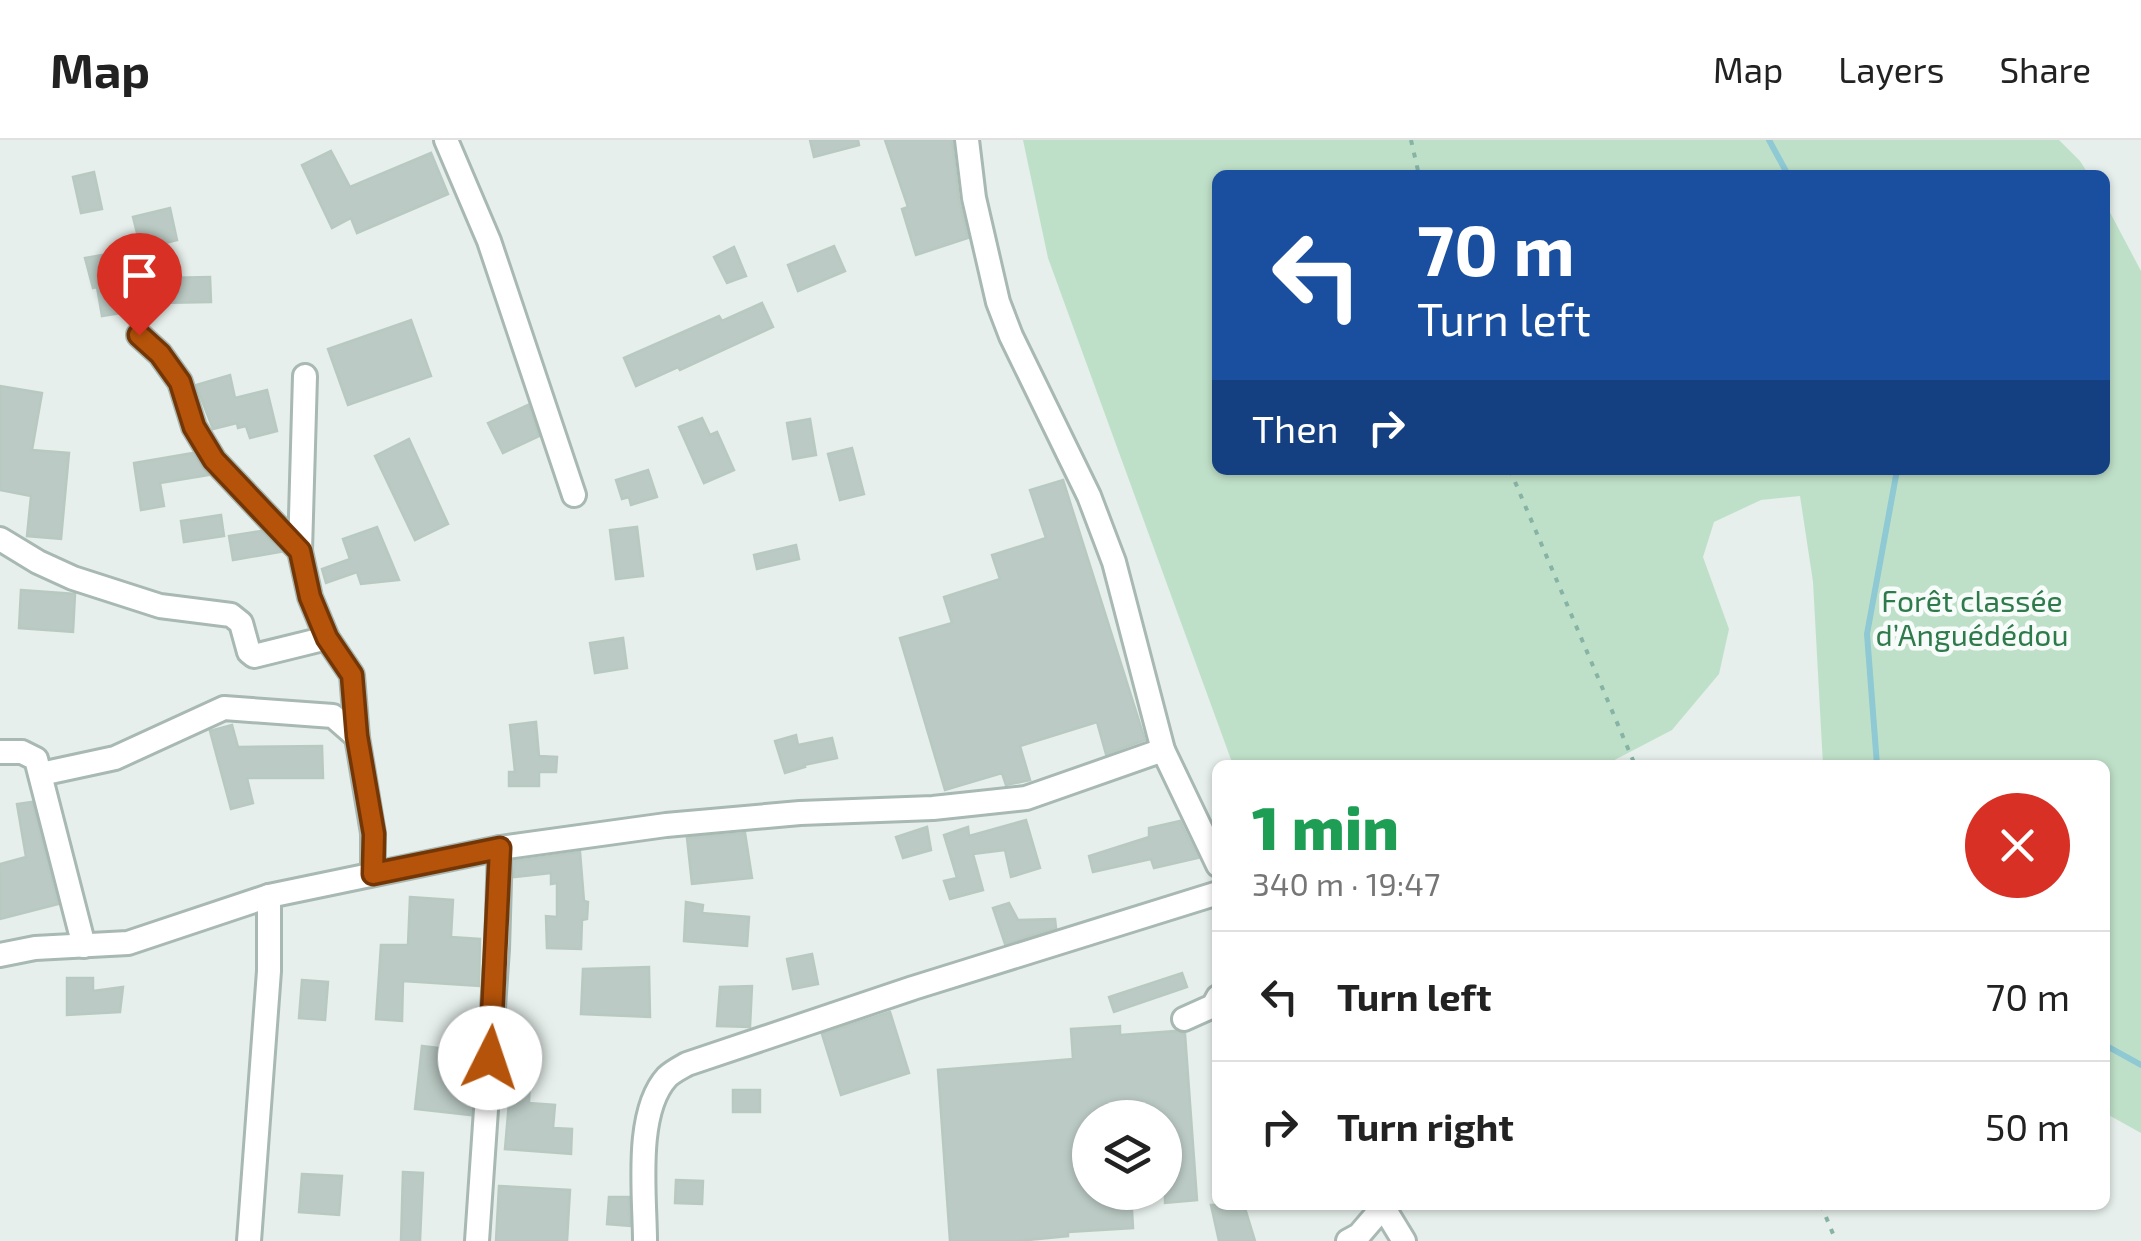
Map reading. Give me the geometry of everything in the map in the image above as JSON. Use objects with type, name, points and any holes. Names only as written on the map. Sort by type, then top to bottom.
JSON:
[{"type":"street","points":[[446,140],[489,241],[574,496]]},
{"type":"street","points":[[968,140],[974,198],[998,302],[1088,496],[1114,562],[1163,750],[1212,852]]},
{"type":"street","points":[[139,335],[160,354],[180,382],[194,427],[214,460],[300,551]]},
{"type":"street","points":[[305,376],[300,551],[310,597],[327,638],[352,675],[357,736],[374,834],[373,874]]},
{"type":"street","points":[[0,539],[73,578],[160,606],[231,615],[241,623],[249,652],[254,656],[327,638]]},
{"type":"street","points":[[41,774],[115,758],[224,708],[334,716],[357,736]]},
{"type":"street","points":[[0,956],[35,948],[128,943],[269,896],[500,848],[666,825],[800,813],[933,808],[1026,798],[1163,750]]},
{"type":"street","points":[[0,752],[22,752],[36,758],[84,946]]},
{"type":"street","points":[[476,1241],[497,949],[500,848]]},
{"type":"street","points":[[645,1241],[646,1124],[654,1098],[668,1076],[677,1070],[913,988],[1212,895]]},
{"type":"street","points":[[249,1241],[269,971],[269,896]]},
{"type":"street","points":[[1184,1019],[1212,1006]]},
{"type":"street","points":[[1348,1241],[1359,1236],[1380,1210]]},
{"type":"street","points":[[1385,1210],[1404,1241]]},
{"type":"path","points":[[1412,140],[1418,170]]},
{"type":"path","points":[[1512,475],[1633,760]]},
{"type":"path","points":[[1823,1210],[1836,1241]]},
{"type":"green space","name":"Forêt classée d’Anguédédou","points":[[1023,140],[2059,140],[2086,170],[1212,170],[1212,475],[2110,475],[2110,212],[2141,271],[2141,1133],[2110,1116],[2110,760],[1823,760],[1813,582],[1800,496],[1761,500],[1714,522],[1703,557],[1729,629],[1719,674],[1672,730],[1615,760],[1231,760],[1048,258]]},
{"type":"building","points":[[810,140],[858,140],[859,145],[814,157]]},
{"type":"building","points":[[885,140],[952,140],[968,238],[916,255],[902,209],[908,207]]},
{"type":"building","points":[[331,151],[350,187],[431,153],[448,194],[357,233],[351,218],[332,228],[302,165]]},
{"type":"building","points":[[94,172],[102,209],[81,213],[73,177]]},
{"type":"building","points":[[170,208],[177,240],[141,249],[133,217]]},
{"type":"building","points":[[834,246],[845,271],[798,291],[788,265]]},
{"type":"building","points":[[734,247],[746,276],[727,283],[714,257]]},
{"type":"building","points":[[114,253],[120,284],[210,277],[211,302],[158,303],[158,307],[102,316],[97,287],[93,288],[85,258]]},
{"type":"building","points":[[762,303],[773,327],[636,386],[624,358],[719,316],[722,321]]},
{"type":"building","points":[[411,320],[431,376],[348,405],[328,349]]},
{"type":"building","points":[[230,375],[235,398],[267,390],[277,431],[250,438],[246,426],[238,428],[237,423],[213,429],[196,385]]},
{"type":"building","points":[[0,386],[42,393],[32,450],[69,453],[61,539],[27,536],[31,496],[0,490]]},
{"type":"building","points":[[528,405],[539,436],[503,453],[488,423]]},
{"type":"building","points":[[702,418],[710,435],[717,432],[734,470],[704,483],[679,427]]},
{"type":"building","points":[[810,419],[816,455],[793,459],[787,423]]},
{"type":"building","points":[[409,439],[448,524],[415,540],[375,456]]},
{"type":"building","points":[[852,448],[864,494],[840,500],[828,454]]},
{"type":"building","points":[[192,453],[208,475],[160,483],[164,506],[141,510],[134,463]]},
{"type":"building","points":[[648,470],[657,497],[631,505],[629,497],[622,499],[616,480]]},
{"type":"building","points":[[1063,480],[1145,740],[1106,754],[1097,722],[1020,746],[1030,780],[1006,785],[1002,773],[945,790],[900,638],[952,623],[944,597],[1000,579],[992,555],[1046,538],[1030,490]]},
{"type":"building","points":[[221,515],[224,536],[184,542],[181,521]]},
{"type":"building","points":[[377,527],[399,580],[361,584],[357,572],[326,583],[322,569],[350,559],[343,539]]},
{"type":"building","points":[[637,527],[643,576],[616,579],[610,530]]},
{"type":"building","points":[[261,531],[280,552],[233,560],[229,536]]},
{"type":"building","points":[[796,545],[799,559],[757,569],[754,555]]},
{"type":"building","points":[[21,590],[75,594],[73,632],[19,628]]},
{"type":"building","points":[[623,638],[627,668],[595,673],[590,643]]},
{"type":"building","points":[[536,722],[539,756],[557,757],[556,772],[539,772],[539,786],[509,786],[509,772],[515,772],[510,725]]},
{"type":"building","points":[[232,725],[238,747],[322,746],[323,778],[247,778],[253,803],[231,809],[210,731]]},
{"type":"building","points":[[796,735],[798,745],[832,738],[837,758],[785,773],[775,741]]},
{"type":"building","points":[[32,802],[58,904],[0,919],[0,864],[26,857],[17,804]]},
{"type":"building","points":[[1026,820],[1040,868],[1011,877],[1005,850],[973,854],[983,890],[950,899],[944,881],[957,878],[944,835],[968,827],[969,836]]},
{"type":"building","points":[[1180,821],[1198,858],[1154,868],[1151,859],[1093,872],[1089,856],[1149,837],[1149,828]]},
{"type":"building","points":[[927,827],[931,850],[903,858],[896,837]]},
{"type":"building","points":[[745,833],[752,878],[692,884],[687,838]]},
{"type":"building","points":[[580,852],[584,901],[588,902],[587,919],[582,920],[581,949],[547,948],[546,916],[557,917],[557,883],[551,884],[551,873],[514,877],[515,861]]},
{"type":"building","points":[[410,897],[453,900],[451,937],[480,939],[479,986],[403,981],[402,1021],[376,1019],[381,945],[408,945]]},
{"type":"building","points":[[686,902],[703,905],[702,913],[749,917],[747,946],[684,941]]},
{"type":"building","points":[[1009,903],[1018,920],[1055,919],[1056,928],[1005,944],[993,908]]},
{"type":"building","points":[[812,954],[818,984],[793,989],[787,959]]},
{"type":"building","points":[[649,967],[650,1017],[581,1014],[583,969]]},
{"type":"building","points":[[1182,973],[1187,987],[1114,1012],[1109,997]]},
{"type":"building","points":[[67,978],[93,978],[93,991],[123,987],[120,1012],[67,1015]]},
{"type":"building","points":[[302,980],[328,982],[325,1020],[299,1018]]},
{"type":"building","points":[[752,986],[750,1027],[717,1026],[720,987]]},
{"type":"building","points":[[890,1012],[909,1073],[841,1095],[822,1034]]},
{"type":"building","points":[[1120,1026],[1120,1035],[1175,1031],[1185,1034],[1197,1200],[1182,1201],[1182,1100],[1072,1100],[1072,1210],[1132,1210],[1133,1228],[1068,1232],[1068,1236],[1018,1241],[950,1241],[938,1070],[1073,1059],[1071,1029]]},
{"type":"building","points":[[422,1046],[473,1052],[471,1115],[415,1109]]},
{"type":"building","points":[[505,1078],[530,1078],[529,1103],[555,1105],[553,1128],[572,1129],[571,1154],[505,1149],[509,1102],[502,1102]]},
{"type":"building","points":[[733,1090],[760,1090],[760,1112],[733,1112]]},
{"type":"building","points":[[403,1172],[423,1173],[420,1241],[401,1241]]},
{"type":"building","points":[[302,1174],[342,1176],[339,1215],[299,1212]]},
{"type":"building","points":[[676,1180],[703,1181],[702,1204],[675,1203]]},
{"type":"building","points":[[499,1186],[570,1190],[567,1241],[496,1241]]},
{"type":"building","points":[[609,1197],[629,1197],[630,1226],[607,1224]]},
{"type":"building","points":[[1212,1210],[1246,1210],[1255,1241],[1219,1241]]},
{"type":"waterway","points":[[1769,140],[1785,170]]},
{"type":"waterway","points":[[1877,760],[1867,634],[1896,475]]},
{"type":"waterway","points":[[2110,1048],[2141,1065]]},
{"type":"route","points":[[139,335],[160,354],[180,382],[194,427],[214,460],[249,499],[277,522],[300,551],[310,597],[327,638],[352,675],[357,736],[374,834],[373,874],[500,848],[490,1058]]}]
